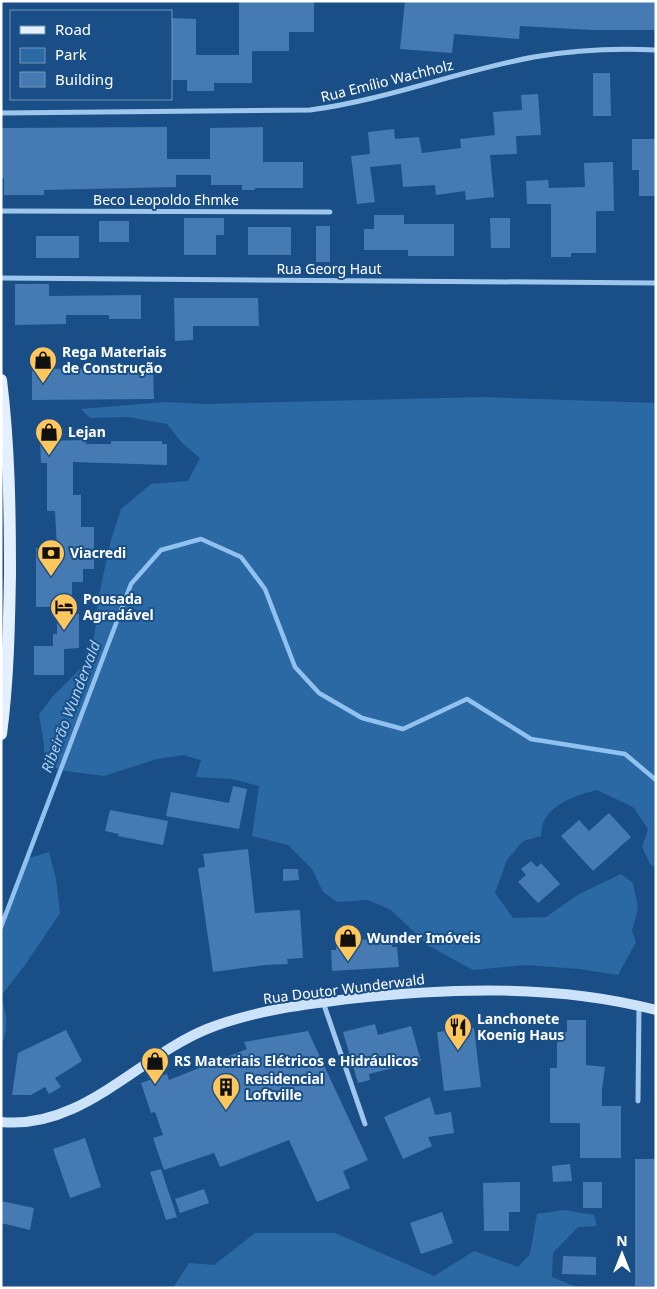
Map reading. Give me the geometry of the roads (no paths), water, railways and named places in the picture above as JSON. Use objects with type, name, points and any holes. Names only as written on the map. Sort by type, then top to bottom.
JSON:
[{"type":"main road","points":[[1,380],[10,512],[8,671],[1,734]]},
{"type":"street","name":"Rua Emílio Wachholz","points":[[1,113],[310,110],[358,102],[532,57],[587,50],[656,50]]},
{"type":"street","name":"Beco Leopoldo Ehmke","points":[[1,211],[330,212]]},
{"type":"street","name":"Rua Georg Haut","points":[[1,278],[656,283]]},
{"type":"street","name":"Rua Doutor Wunderwald","points":[[1,1122],[36,1122],[60,1115],[81,1106],[171,1048],[205,1030],[234,1019],[266,1011],[323,1002],[412,993],[488,991],[550,993],[656,1010]]},
{"type":"street","points":[[323,1002],[366,1124]]},
{"type":"street","points":[[638,1101],[639,1006]]},
{"type":"waterway","name":"Ribeirão Wundervald","points":[[1,927],[131,584],[161,550],[201,539],[241,557],[265,589],[295,667],[319,693],[362,718],[403,729],[467,699],[531,739],[625,754],[656,780]]},
{"type":"place","name":"Rega Materiais de Construção","points":[[43,384]]},
{"type":"place","name":"Lejan","points":[[49,456]]},
{"type":"place","name":"Viacredi","points":[[51,577]]},
{"type":"place","name":"Pousada Agradável","points":[[64,631]]},
{"type":"place","name":"Wunder Imóveis","points":[[348,962]]},
{"type":"place","name":"Lanchonete Koenig Haus","points":[[458,1051]]},
{"type":"place","name":"RS Materiais Elétricos e Hidráulicos","points":[[155,1085]]},
{"type":"place","name":"Residencial Loftville","points":[[226,1111]]}]
